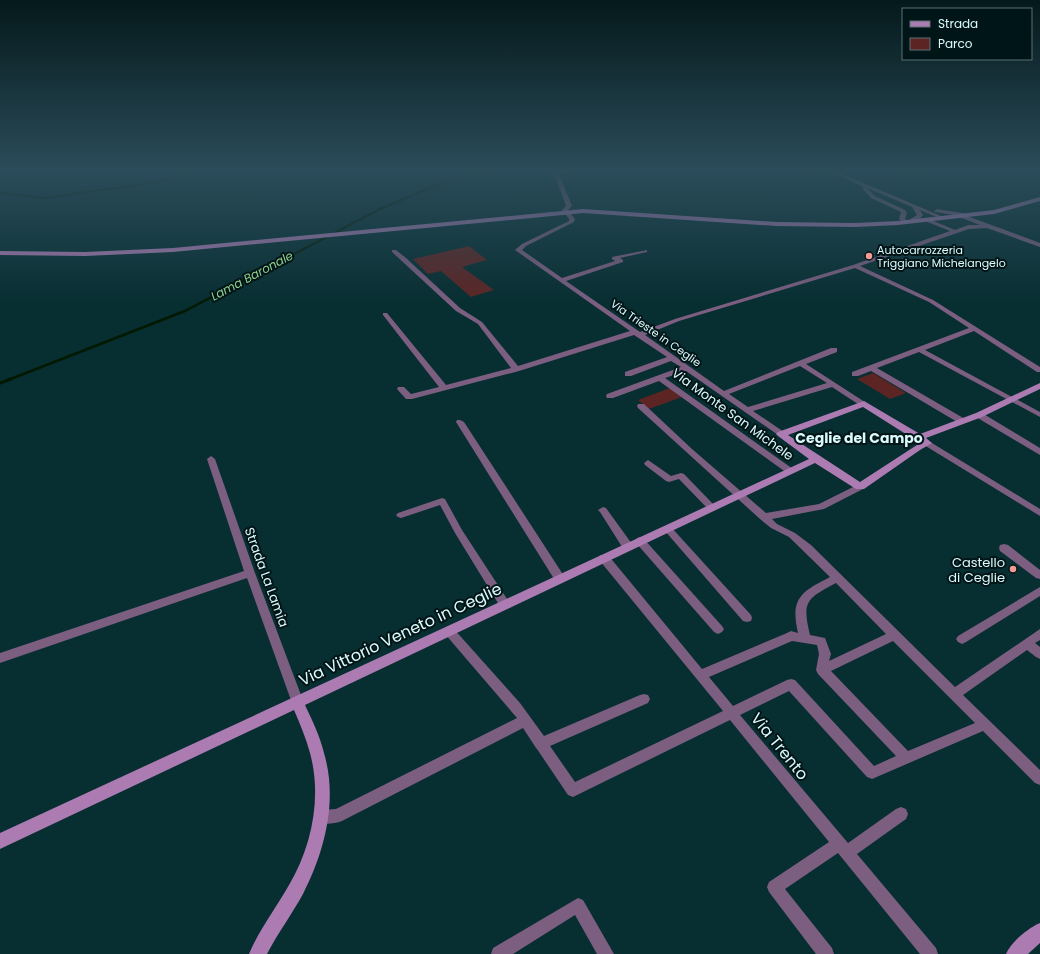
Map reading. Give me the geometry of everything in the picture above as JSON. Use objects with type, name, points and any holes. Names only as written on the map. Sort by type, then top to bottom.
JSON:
[{"type":"main road","points":[[0,253],[128,253],[219,246],[533,216]]},
{"type":"main road","points":[[656,216],[777,224],[855,225],[908,222],[966,216]]},
{"type":"main road","points":[[781,434],[816,459],[860,487],[917,448],[923,440],[1040,386]]},
{"type":"main road","points":[[781,434],[864,404],[923,440]]},
{"type":"main road","name":"Via Vittorio Veneto in Ceglie","points":[[0,841],[298,703],[816,459]]},
{"type":"main road","points":[[258,954],[300,881],[314,849],[320,817],[322,784],[319,758],[298,703]]},
{"type":"main road","points":[[1015,954],[1040,932]]},
{"type":"street","name":"Via Trieste in Ceglie","points":[[570,216],[572,219],[568,225],[524,244],[518,250],[781,434]]},
{"type":"street","points":[[903,216],[902,219],[908,222],[920,216]]},
{"type":"street","points":[[938,216],[943,218]]},
{"type":"street","points":[[961,216],[1040,245]]},
{"type":"street","points":[[927,220],[954,231]]},
{"type":"street","points":[[401,389],[409,397],[516,369],[637,334],[677,320],[855,266],[954,231],[968,227],[987,226]]},
{"type":"street","points":[[394,251],[447,299],[472,320],[480,324],[516,369]]},
{"type":"street","points":[[561,280],[621,261],[614,258],[645,251]]},
{"type":"street","points":[[855,266],[931,301],[1040,370]]},
{"type":"street","points":[[385,314],[444,388]]},
{"type":"street","points":[[855,374],[973,329]]},
{"type":"street","points":[[723,394],[834,350]]},
{"type":"street","points":[[920,350],[1040,416]]},
{"type":"street","points":[[628,374],[672,358]]},
{"type":"street","points":[[800,363],[864,404]]},
{"type":"street","points":[[610,396],[686,368]]},
{"type":"street","points":[[872,368],[962,421]]},
{"type":"street","name":"Via Monte San Michele","points":[[660,378],[790,471]]},
{"type":"street","points":[[747,410],[833,384]]},
{"type":"street","points":[[641,406],[763,517],[774,526],[792,535],[1040,779]]},
{"type":"street","points":[[979,415],[1040,452]]},
{"type":"street","points":[[460,422],[560,579]]},
{"type":"street","points":[[923,440],[1040,513]]},
{"type":"street","name":"Strada La Lamia","points":[[211,459],[250,573],[298,703]]},
{"type":"street","points":[[648,463],[669,479],[681,476],[712,508]]},
{"type":"street","points":[[763,517],[821,507],[860,487]]},
{"type":"street","points":[[401,514],[442,501],[458,531],[505,605]]},
{"type":"street","points":[[603,510],[628,547]]},
{"type":"street","points":[[668,529],[747,618]]},
{"type":"street","points":[[640,541],[718,629]]},
{"type":"street","points":[[1004,548],[1040,575]]},
{"type":"street","name":"Via Trento","points":[[604,558],[930,954]]},
{"type":"street","points":[[0,658],[250,573]]},
{"type":"street","points":[[805,638],[800,612],[802,603],[819,588],[837,578]]},
{"type":"street","points":[[962,639],[1040,591]]},
{"type":"street","points":[[449,631],[526,720],[540,744],[573,790],[791,684],[872,773],[985,724]]},
{"type":"street","points":[[955,694],[1040,634]]},
{"type":"street","points":[[822,670],[895,635]]},
{"type":"street","points":[[700,675],[791,636],[821,641],[825,654],[822,670]]},
{"type":"street","points":[[1027,643],[1040,654]]},
{"type":"street","points":[[822,670],[906,758]]},
{"type":"street","points":[[540,744],[644,699]]},
{"type":"street","points":[[320,817],[337,816],[526,720]]},
{"type":"street","points":[[826,954],[774,888],[901,814]]},
{"type":"street","points":[[498,954],[578,905],[606,954]]},
{"type":"green space","points":[[469,246],[487,260],[462,267],[494,290],[471,297],[441,271],[428,274],[413,259]]},
{"type":"green space","points":[[873,373],[906,393],[890,399],[857,379]]},
{"type":"green space","points":[[670,388],[682,397],[649,409],[638,400]]},
{"type":"waterway","name":"Lama Baronale","points":[[277,263],[368,216]]},
{"type":"waterway","name":"Lama Baronale","points":[[8,380],[185,311],[278,262]]},
{"type":"waterway","name":"Lama Baronale","points":[[0,383],[11,379]]},
{"type":"place","name":"Autocarrozzeria Triggiano Michelangelo","points":[[869,256]]},
{"type":"place","name":"Castello di Ceglie","points":[[1013,569]]},
{"type":"district","name":"Ceglie del Campo","points":[[859,438]]}]
